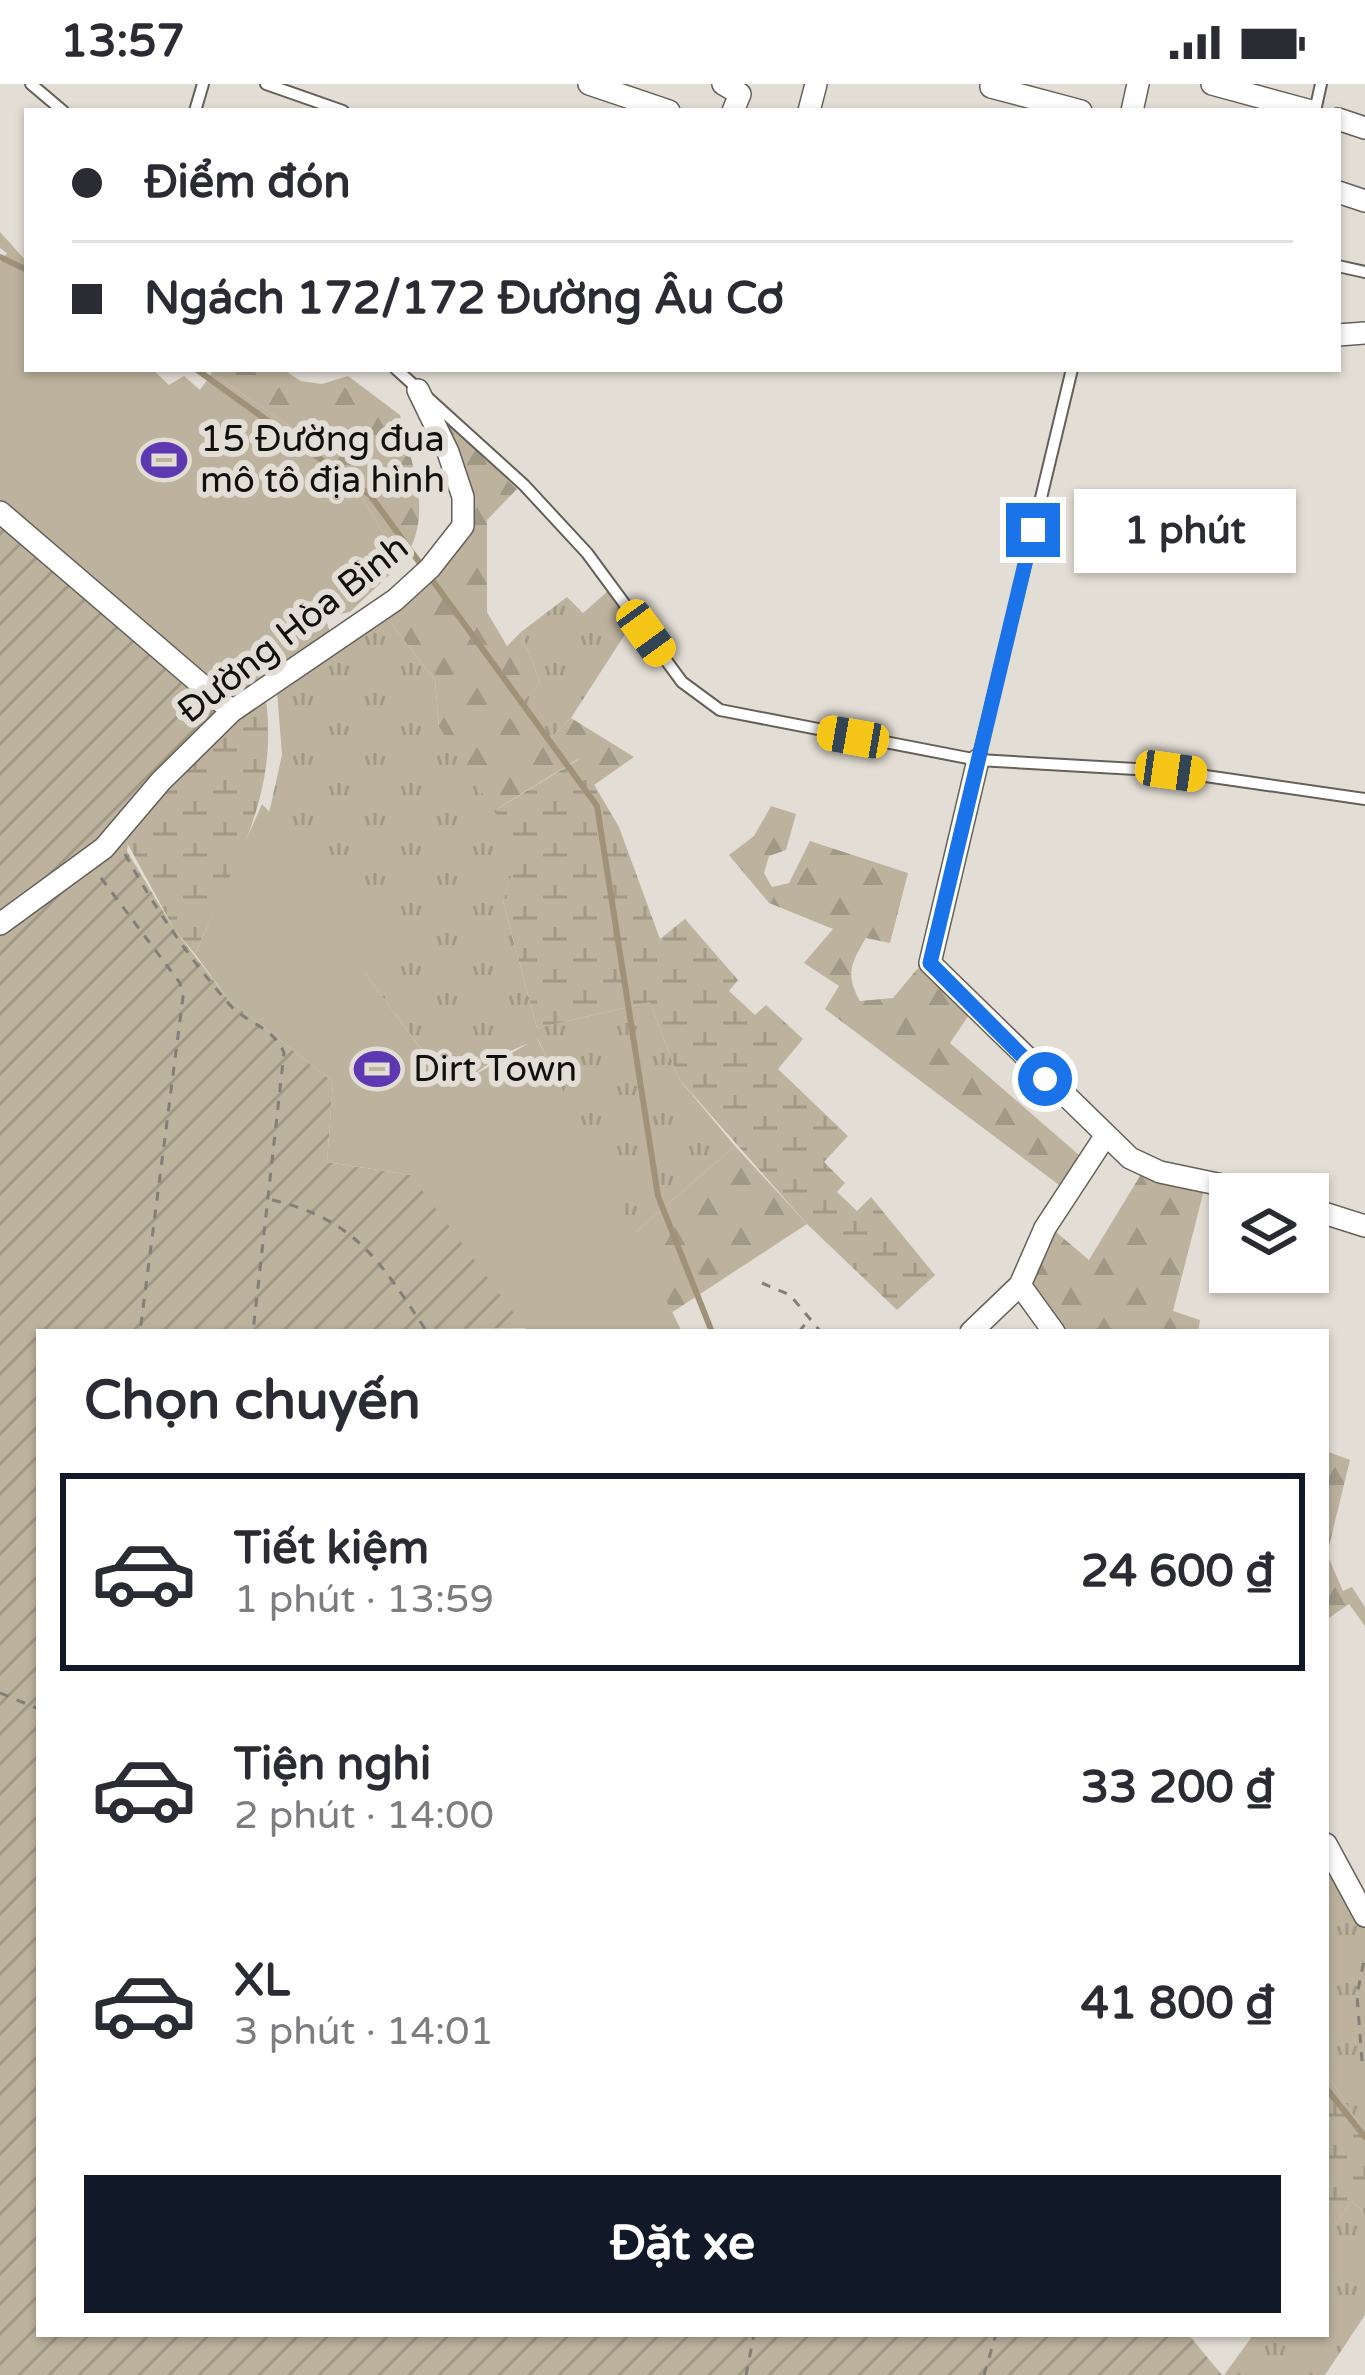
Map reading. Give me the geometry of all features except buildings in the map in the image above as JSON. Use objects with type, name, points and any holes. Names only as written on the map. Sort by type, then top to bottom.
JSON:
[{"type":"street","points":[[723,84],[740,94],[734,108]]},
{"type":"street","points":[[1212,84],[1302,108]]},
{"type":"street","points":[[599,86],[659,108]]},
{"type":"street","points":[[992,86],[1070,108]]},
{"type":"street","name":"Đường Hòa Bình","points":[[0,924],[115,837],[160,781],[232,711],[395,600],[430,568],[463,526],[463,497],[448,452],[418,390]]},
{"type":"street","points":[[0,512],[232,711]]},
{"type":"street","points":[[978,760],[930,963],[1104,1138],[1160,1172],[1209,1182]]},
{"type":"street","points":[[974,1329],[1020,1285],[1045,1228],[1104,1138]]},
{"type":"street","points":[[1329,1215],[1365,1226]]},
{"type":"street","points":[[1020,1285],[1052,1329]]},
{"type":"street","points":[[1329,1850],[1365,1916]]},
{"type":"lane","points":[[32,84],[60,108]]},
{"type":"lane","points":[[266,84],[334,108]]},
{"type":"lane","points":[[399,372],[524,485],[587,553],[682,682],[720,710],[978,760],[1171,771],[1365,800]]},
{"type":"lane","points":[[978,760],[1071,372]]},
{"type":"path","points":[[115,837],[183,949],[239,1015],[278,1037],[284,1077],[253,1329]]},
{"type":"path","points":[[88,861],[181,982],[183,998],[140,1329]]},
{"type":"path","points":[[270,1200],[328,1220],[367,1246],[425,1329]]},
{"type":"path","points":[[762,1283],[790,1295],[818,1329]]},
{"type":"path","points":[[802,1329],[809,1318]]},
{"type":"path","points":[[0,1693],[36,1708]]},
{"type":"path","points":[[1362,2061],[1358,1995],[1365,1955]]},
{"type":"path","points":[[746,2375],[753,2337]]},
{"type":"path","points":[[984,2375],[994,2337]]},
{"type":"green space","name":"15 Đường đua mô tô địa hình","points":[[0,232],[24,259],[24,372],[155,372],[169,385],[184,376],[200,390],[212,373],[301,434],[355,485],[401,564],[350,612],[325,617],[332,638],[233,700],[0,507],[0,262],[7,253],[0,248]]},
{"type":"green space","points":[[210,372],[287,372],[301,381],[322,384],[348,376],[400,415],[419,510],[411,546],[401,564],[355,485],[301,434]]},
{"type":"green space","points":[[430,406],[517,489],[487,520],[487,612],[507,646],[521,632],[540,682],[509,718],[551,738],[571,718],[634,757],[594,785],[578,759],[494,811],[439,727],[435,680],[386,617],[470,537],[471,507]]},
{"type":"green space","points":[[0,507],[233,700],[130,826],[127,851],[174,929],[228,999],[333,1082],[327,1162],[411,1175],[529,1328],[36,1329],[36,2337],[1190,2337],[1222,2375],[0,2375]]},
{"type":"green space","points":[[608,591],[631,625],[571,718],[551,738],[508,718],[540,682],[521,632],[567,597],[583,613]]},
{"type":"green space","points":[[386,617],[435,680],[439,727],[521,848],[503,901],[537,1028],[650,1002],[679,1079],[735,1146],[631,1236],[538,1039],[501,1055],[452,1090],[364,972],[269,813],[282,755],[277,692]]},
{"type":"green space","points":[[266,700],[266,768],[259,800],[238,861],[195,954],[174,929],[125,839],[130,826],[231,719]]},
{"type":"green space","points":[[579,759],[619,827],[660,939],[685,919],[738,980],[729,991],[755,1015],[766,1005],[803,1039],[778,1069],[848,1136],[824,1162],[845,1183],[837,1192],[857,1211],[871,1197],[935,1275],[897,1310],[807,1224],[679,1079],[650,1002],[537,1028],[503,901],[520,848],[494,811]]},
{"type":"green space","name":"Dirt Town","points":[[262,804],[389,938],[364,972],[451,1089],[537,1038],[681,1329],[526,1329],[411,1175],[327,1162],[333,1082],[228,999],[195,954]]},
{"type":"green space","points":[[771,806],[796,814],[786,850],[769,856],[764,873],[772,887],[789,883],[810,841],[908,873],[890,943],[866,938],[857,955],[851,976],[855,992],[860,1001],[893,998],[918,968],[971,1012],[950,1043],[1079,1155],[1059,1185],[825,1009],[839,986],[804,963],[833,929],[769,903],[729,855],[754,836]]},
{"type":"green space","points":[[735,1146],[807,1224],[671,1313],[631,1236]]},
{"type":"green space","points":[[1143,1171],[1204,1190],[1173,1311],[1200,1320],[1198,1329],[1059,1329],[1047,1302],[1029,1285],[1056,1232],[1089,1260]]},
{"type":"green space","points":[[1329,1452],[1350,1460],[1329,1546]]},
{"type":"green space","points":[[1329,1559],[1343,1591],[1352,1587],[1365,1607],[1365,1626],[1349,1604],[1329,1618]]},
{"type":"green space","points":[[1329,1861],[1365,1927],[1365,2133],[1329,2078]]},
{"type":"green space","points":[[1329,2078],[1365,2133],[1365,2214],[1352,2201],[1329,2233]]},
{"type":"green space","points":[[1352,2201],[1365,2214],[1365,2315],[1325,2375],[1224,2375],[1252,2337],[1329,2337],[1329,2233]]},
{"type":"waterway","points":[[0,257],[24,269]]},
{"type":"waterway","points":[[200,372],[370,495],[422,566]]},
{"type":"waterway","points":[[430,577],[597,806],[658,1196],[711,1329]]},
{"type":"waterway","points":[[1329,2092],[1365,2137]]},
{"type":"place","name":"15 Đường đua mô tô địa hình","points":[[164,460]]},
{"type":"place","name":"Dirt Town","points":[[377,1069]]},
{"type":"route","points":[[1033,530],[930,963],[997,1025],[1045,1079]]}]
